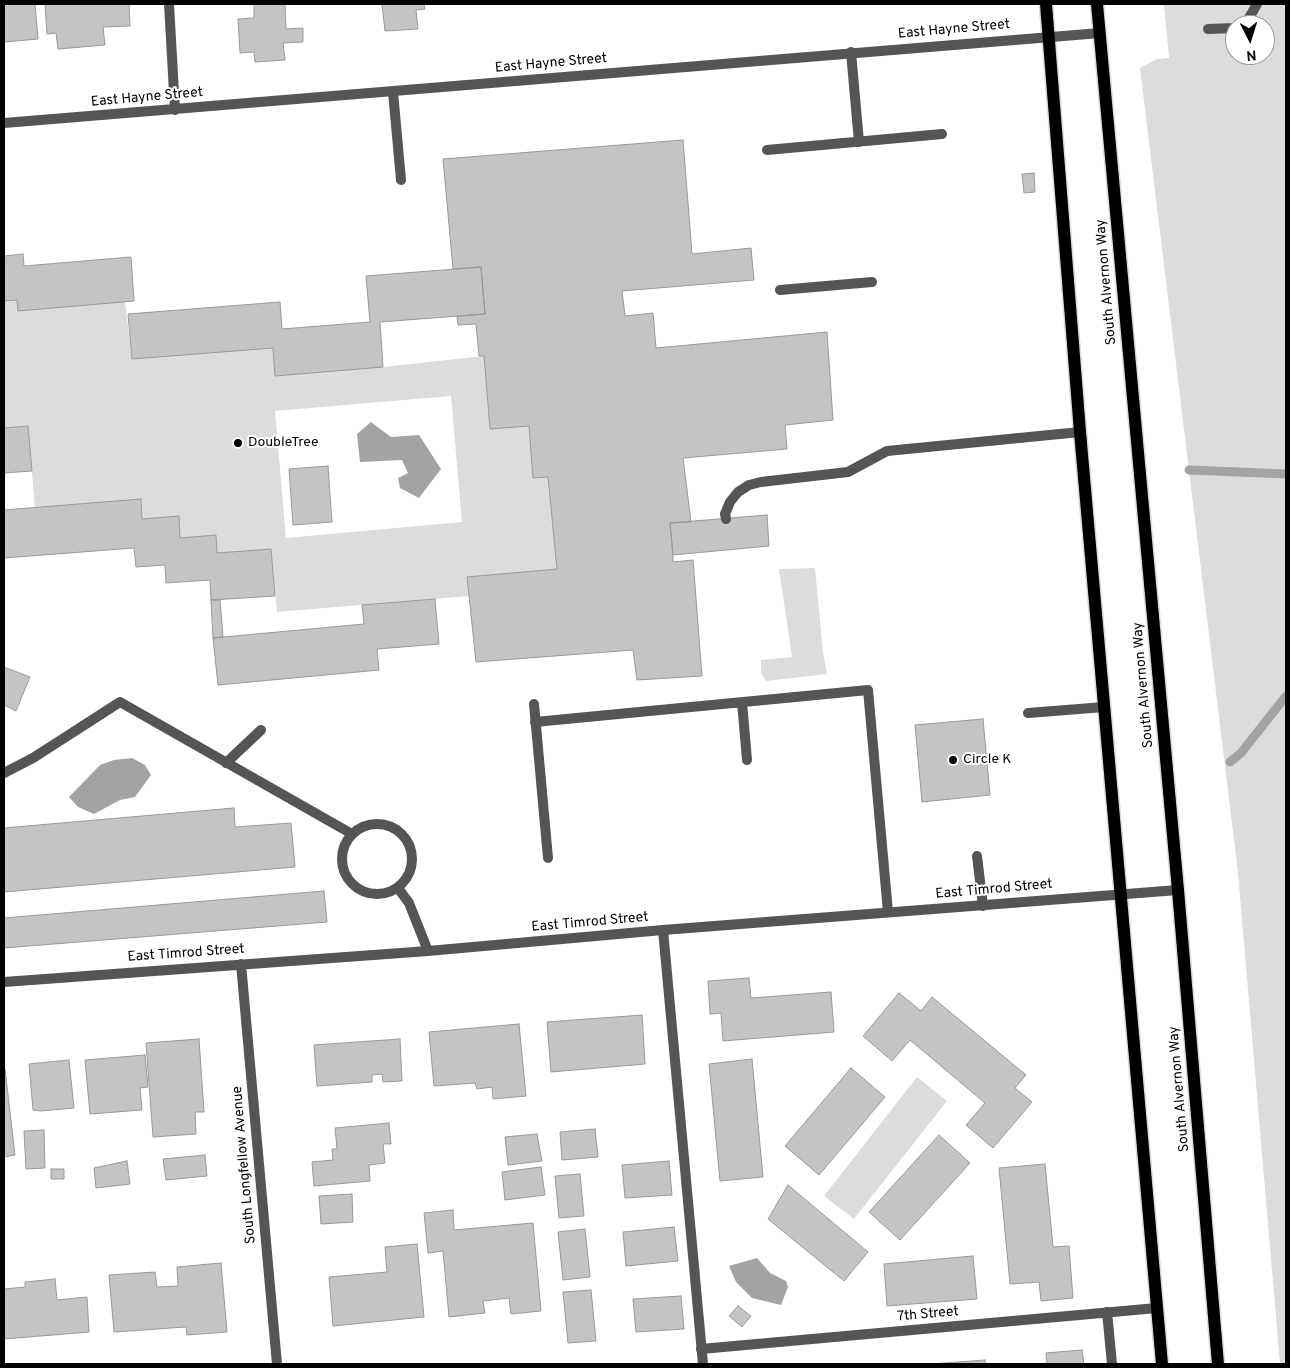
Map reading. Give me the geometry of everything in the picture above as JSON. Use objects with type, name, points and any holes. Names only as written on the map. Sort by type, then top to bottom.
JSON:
[{"type":"main road","points":[[1046,4],[1080,432],[1162,1364]]},
{"type":"main road","name":"South Alvernon Way","points":[[1097,4],[1178,890],[1218,1364]]},
{"type":"street","points":[[169,4],[175,110]]},
{"type":"street","points":[[1251,15],[1257,4]]},
{"type":"street","points":[[1208,29],[1225,28]]},
{"type":"street","name":"East Hayne Street","points":[[4,123],[1100,33]]},
{"type":"street","points":[[851,52],[859,142]]},
{"type":"street","points":[[394,92],[401,180]]},
{"type":"street","points":[[767,150],[942,134]]},
{"type":"street","points":[[780,290],[872,282]]},
{"type":"street","points":[[726,518],[725,514],[730,502],[738,492],[749,485],[848,472],[887,451],[1080,432]]},
{"type":"street","points":[[535,722],[868,690],[888,912]]},
{"type":"street","points":[[4,773],[33,758],[120,702],[352,834]]},
{"type":"street","points":[[742,702],[747,760]]},
{"type":"street","points":[[534,704],[548,858]]},
{"type":"street","points":[[1028,713],[1104,707]]},
{"type":"street","points":[[226,763],[261,730]]},
{"type":"street","points":[[374,824],[386,825],[396,829],[408,842],[412,855],[410,872],[398,888],[387,893],[373,894],[359,889],[349,880],[342,866],[345,844],[352,834],[365,826],[374,824]]},
{"type":"street","points":[[977,856],[982,906]]},
{"type":"street","points":[[398,888],[409,903],[428,951]]},
{"type":"street","name":"East Timrod Street","points":[[4,982],[428,951],[663,930],[1178,890]]},
{"type":"street","points":[[663,930],[702,1364]]},
{"type":"street","name":"South Longfellow Avenue","points":[[241,964],[276,1364]]},
{"type":"street","name":"7th Street","points":[[701,1350],[1157,1308]]},
{"type":"street","points":[[1107,1312],[1112,1364]]},
{"type":"shaded area","points":[[1164,4],[1286,4],[1286,1364],[1280,1364],[1238,873],[1140,68],[1157,59],[1169,58]]},
{"type":"shaded area","points":[[4,301],[125,302],[132,359],[273,348],[275,376],[484,356],[490,428],[529,426],[533,478],[548,477],[557,569],[467,577],[469,596],[277,612],[271,549],[217,553],[216,535],[180,538],[179,516],[142,519],[141,499],[35,508],[28,426],[4,428]],"holes":[[[451,396],[462,522],[286,538],[275,411]]]},
{"type":"shaded area","points":[[371,422],[391,437],[419,435],[441,469],[419,498],[400,488],[398,478],[408,473],[402,460],[360,462],[357,434]]},
{"type":"shaded area","points":[[815,568],[827,674],[766,681],[761,673],[761,660],[792,657],[779,569]]},
{"type":"shaded area","points":[[132,758],[145,765],[151,775],[135,797],[120,800],[94,814],[78,807],[69,797],[100,765],[114,760]]},
{"type":"shaded area","points":[[917,1077],[947,1101],[854,1219],[824,1196]]},
{"type":"shaded area","points":[[757,1258],[770,1273],[786,1281],[788,1287],[781,1305],[752,1298],[736,1282],[729,1266]]},
{"type":"building","points":[[4,4],[35,4],[38,39],[4,42]]},
{"type":"building","points":[[45,4],[129,4],[130,26],[103,27],[105,45],[58,49],[56,33],[47,34]]},
{"type":"building","points":[[254,4],[285,4],[286,29],[303,28],[303,42],[283,43],[285,60],[255,62],[254,52],[240,53],[238,19],[254,18]]},
{"type":"building","points":[[382,4],[424,4],[425,9],[416,10],[418,29],[385,31]]},
{"type":"building","points":[[683,140],[692,254],[751,248],[754,280],[622,291],[625,316],[653,313],[656,348],[827,332],[833,420],[785,425],[787,449],[683,458],[691,522],[670,523],[673,562],[693,560],[702,676],[637,680],[633,650],[476,662],[467,577],[557,569],[548,477],[533,478],[529,426],[490,429],[484,356],[479,356],[476,324],[458,325],[457,316],[485,314],[481,267],[453,269],[443,159]]},
{"type":"building","points":[[1034,173],[1035,192],[1024,193],[1022,174]]},
{"type":"building","points":[[23,254],[24,266],[131,257],[134,301],[18,311],[17,300],[4,301],[4,256]]},
{"type":"building","points":[[481,267],[485,314],[380,322],[383,367],[275,376],[273,348],[132,359],[128,314],[280,302],[282,329],[370,322],[366,276]]},
{"type":"building","points":[[28,426],[32,471],[4,473],[4,428]]},
{"type":"building","points":[[328,466],[332,522],[293,525],[289,469]]},
{"type":"building","points":[[141,499],[142,519],[179,516],[180,538],[216,535],[217,553],[271,549],[275,596],[211,600],[210,580],[166,583],[165,565],[136,567],[134,548],[4,558],[4,510]]},
{"type":"building","points":[[767,515],[769,546],[673,555],[670,523]]},
{"type":"building","points":[[435,599],[439,644],[377,649],[379,670],[218,685],[213,638],[364,624],[362,605]]},
{"type":"building","points":[[211,600],[220,600],[223,637],[213,638]]},
{"type":"building","points":[[4,667],[30,677],[16,711],[4,705]]},
{"type":"building","name":"Circle K","points":[[983,719],[990,795],[922,802],[915,725]]},
{"type":"building","points":[[234,808],[235,827],[291,823],[295,867],[4,892],[4,828]]},
{"type":"building","points":[[324,891],[327,922],[4,948],[4,918]]},
{"type":"building","points":[[749,978],[751,998],[831,992],[834,1032],[723,1041],[721,1013],[710,1014],[708,981]]},
{"type":"building","points":[[899,993],[921,1011],[932,997],[1026,1075],[1015,1088],[1032,1102],[993,1148],[966,1125],[985,1103],[910,1040],[892,1061],[863,1036]]},
{"type":"building","points":[[642,1015],[645,1064],[551,1072],[547,1022]]},
{"type":"building","points":[[519,1024],[526,1096],[493,1099],[492,1087],[477,1089],[475,1083],[434,1086],[429,1032]]},
{"type":"building","points":[[199,1039],[204,1112],[195,1112],[196,1134],[153,1137],[146,1043]]},
{"type":"building","points":[[400,1039],[402,1081],[383,1082],[382,1074],[372,1075],[372,1082],[317,1086],[314,1045]]},
{"type":"building","points":[[145,1055],[148,1087],[140,1088],[142,1110],[90,1114],[85,1060]]},
{"type":"building","points":[[752,1059],[763,1177],[720,1181],[709,1064]]},
{"type":"building","points":[[69,1060],[74,1108],[33,1110],[29,1064]]},
{"type":"building","points":[[851,1068],[885,1097],[819,1175],[785,1146]]},
{"type":"building","points":[[4,1069],[15,1155],[4,1157]]},
{"type":"building","points":[[389,1123],[391,1144],[383,1144],[385,1163],[369,1165],[370,1181],[314,1186],[312,1162],[333,1160],[332,1149],[337,1149],[335,1128]]},
{"type":"building","points":[[595,1129],[598,1157],[562,1160],[560,1132]]},
{"type":"building","points":[[44,1130],[45,1168],[26,1169],[24,1131]]},
{"type":"building","points":[[537,1134],[542,1161],[508,1165],[505,1137]]},
{"type":"building","points":[[939,1135],[970,1163],[900,1240],[869,1212]]},
{"type":"building","points":[[205,1155],[207,1176],[166,1180],[163,1159]]},
{"type":"building","points":[[127,1161],[130,1184],[96,1188],[94,1168]]},
{"type":"building","points":[[669,1161],[672,1195],[625,1198],[622,1165]]},
{"type":"building","points":[[1045,1164],[1053,1247],[1069,1246],[1073,1298],[1041,1301],[1039,1282],[1010,1284],[999,1168]]},
{"type":"building","points":[[541,1167],[545,1195],[505,1200],[502,1172]]},
{"type":"building","points":[[51,1169],[64,1169],[64,1179],[51,1179]]},
{"type":"building","points":[[580,1174],[584,1216],[559,1218],[555,1176]]},
{"type":"building","points":[[788,1185],[868,1252],[844,1281],[768,1219]]},
{"type":"building","points":[[352,1194],[353,1222],[321,1224],[319,1196]]},
{"type":"building","points":[[453,1210],[454,1230],[533,1223],[541,1311],[511,1314],[509,1298],[483,1301],[485,1313],[449,1317],[443,1251],[428,1253],[424,1213]]},
{"type":"building","points":[[674,1227],[678,1261],[626,1266],[623,1232]]},
{"type":"building","points":[[585,1229],[590,1277],[563,1280],[558,1232]]},
{"type":"building","points":[[417,1244],[424,1317],[333,1326],[329,1277],[387,1272],[385,1247]]},
{"type":"building","points":[[973,1256],[977,1299],[887,1306],[884,1264]]},
{"type":"building","points":[[221,1263],[227,1332],[187,1335],[186,1327],[114,1332],[109,1275],[155,1272],[157,1287],[178,1286],[177,1267]]},
{"type":"building","points":[[55,1279],[57,1300],[87,1297],[89,1332],[4,1339],[4,1289],[25,1287],[25,1282]]},
{"type":"building","points":[[591,1290],[596,1341],[568,1343],[563,1292]]},
{"type":"building","points":[[681,1296],[684,1329],[636,1332],[633,1299]]},
{"type":"building","points":[[738,1306],[751,1316],[742,1327],[729,1316]]},
{"type":"building","points":[[1082,1350],[1084,1364],[1047,1364],[1046,1353]]},
{"type":"building","points":[[985,1360],[985,1364],[931,1364]]},
{"type":"waterway","points":[[1189,470],[1286,474]]},
{"type":"waterway","points":[[1230,762],[1241,753],[1286,696]]},
{"type":"place","name":"DoubleTree","points":[[238,443]]},
{"type":"place","name":"Circle K","points":[[953,760]]}]
